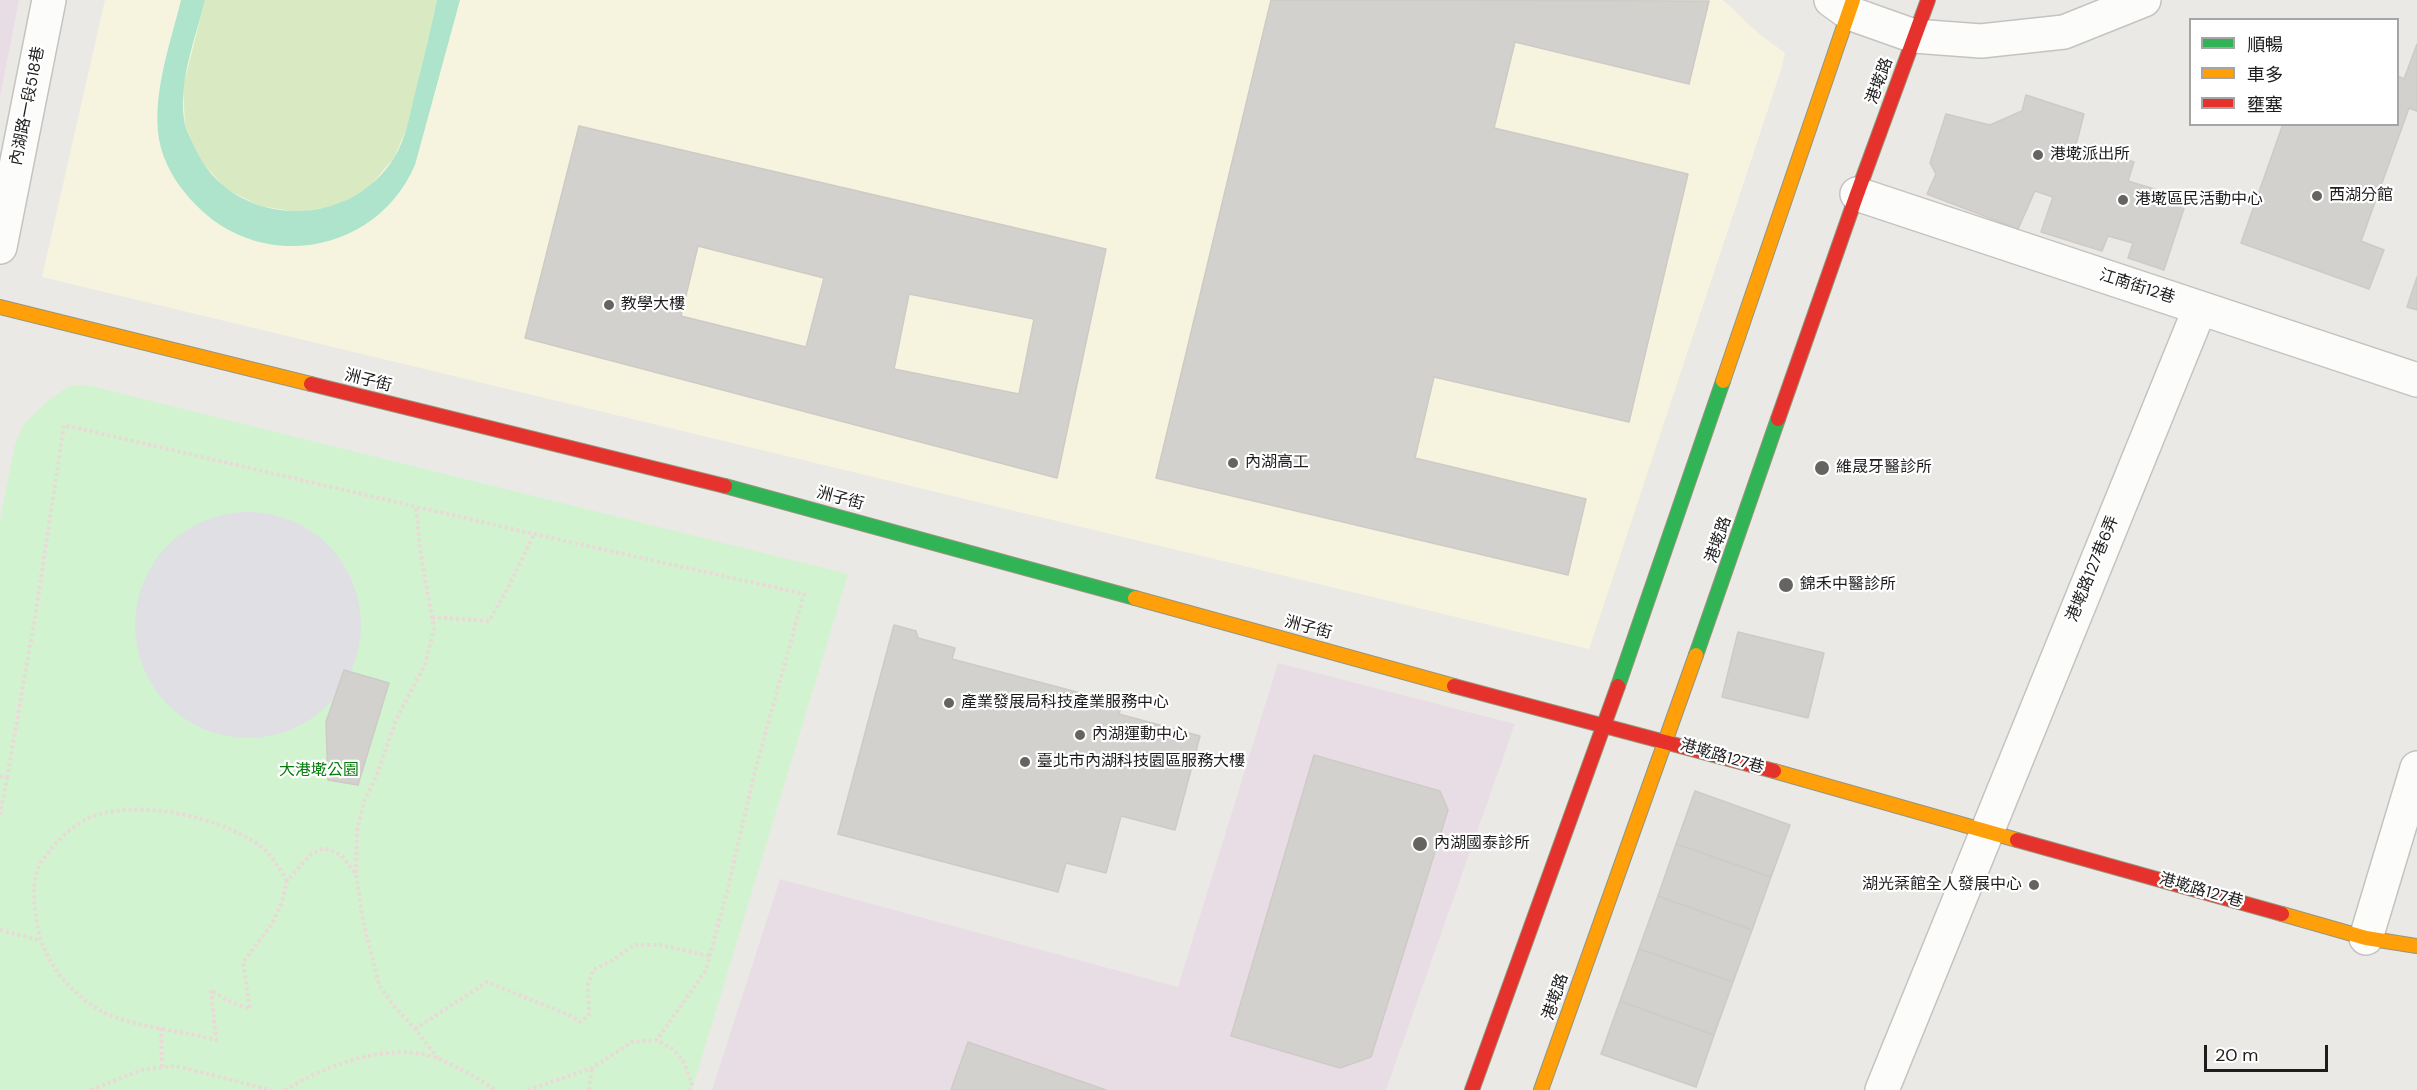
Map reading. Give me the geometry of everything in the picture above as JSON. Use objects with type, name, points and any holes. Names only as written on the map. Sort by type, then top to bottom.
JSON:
[{"type":"street","name":"內湖路一段518巷","points":[[0,247],[49,0]]},
{"type":"street","name":"港墘路","points":[[1541,1090],[1666,741],[1857,194],[1928,0]]},
{"type":"street","points":[[1472,1090],[1604,727],[1844,4],[1914,36],[1981,41],[2064,32],[2144,0]]},
{"type":"street","name":"江南街12巷","points":[[1857,194],[2417,380]]},
{"type":"street","name":"洲子街","points":[[0,307],[780,500],[1604,727],[1666,741]]},
{"type":"street","name":"港墘路127巷6弄","points":[[1986,829],[2200,308]]},
{"type":"street","name":"港墘路127巷","points":[[1666,741],[1986,829],[2366,938],[2417,946]]},
{"type":"street","points":[[2366,938],[2417,768]]},
{"type":"street","points":[[1882,1090],[1986,829]]},
{"type":"path","points":[[0,815],[35,617],[64,424],[534,534],[804,594],[755,771],[706,970],[657,1040]]},
{"type":"path","points":[[416,506],[420,550],[434,628],[426,662],[396,720],[376,777],[364,801],[357,831],[356,874],[363,921],[379,985],[438,1058]]},
{"type":"path","points":[[432,617],[489,621],[534,534]]},
{"type":"path","points":[[0,776],[8,778]]},
{"type":"path","points":[[287,881],[277,863],[258,844],[235,831],[159,810],[122,810],[100,815],[89,818],[61,837],[38,867],[34,902],[39,940],[52,967],[80,995],[103,1012],[216,1040],[211,990],[228,1001],[250,1009],[243,962],[272,924],[282,902],[287,881],[311,854],[326,848],[341,855],[356,874]]},
{"type":"path","points":[[0,930],[39,940]]},
{"type":"path","points":[[415,1029],[487,982],[569,1015],[580,1022],[589,1015],[588,984],[593,970],[613,960],[634,945],[660,945],[710,956]]},
{"type":"path","points":[[161,1028],[162,1068]]},
{"type":"path","points":[[528,1090],[592,1068],[632,1042],[657,1040],[674,1050],[682,1061],[692,1083],[690,1090]]},
{"type":"path","points":[[285,1090],[331,1065],[405,1052],[438,1058],[496,1090]]},
{"type":"path","points":[[92,1090],[141,1070],[177,1066],[271,1090]]},
{"type":"path","points":[[589,1090],[592,1068]]},
{"type":"shaded area","points":[[0,0],[19,0],[0,97]]},
{"type":"shaded area","name":"內湖高工","points":[[105,0],[1723,0],[1759,34],[1785,53],[1589,649],[42,277]]},
{"type":"shaded area","points":[[248,512],[281,517],[291,521],[311,531],[328,545],[342,562],[352,582],[356,592],[361,625],[356,658],[352,668],[342,688],[328,705],[311,719],[291,729],[281,733],[248,738],[215,733],[205,729],[185,719],[168,705],[154,688],[144,668],[140,658],[135,625],[140,592],[144,582],[154,562],[168,545],[185,531],[205,521],[215,517]]},
{"type":"shaded area","points":[[1278,663],[1515,724],[1386,1090],[712,1090],[780,879],[1178,987]]},
{"type":"green space","points":[[181,0],[205,0],[188,62],[183,94],[185,125],[194,146],[211,173],[233,193],[260,206],[290,211],[319,209],[348,199],[373,182],[394,158],[407,126],[437,0],[460,0],[415,165],[397,195],[374,218],[347,235],[316,244],[285,246],[253,240],[223,227],[190,199],[167,164],[158,130],[162,74]]},
{"type":"green space","points":[[205,0],[437,0],[408,125],[394,158],[369,187],[336,206],[298,212],[260,206],[226,189],[200,160],[185,125],[183,87]]},
{"type":"green space","name":"大港墘公園","points":[[87,385],[848,574],[692,1090],[0,1090],[0,520],[15,444],[24,424],[51,398],[70,386]]},
{"type":"building","points":[[1271,0],[1709,1],[1689,84],[1515,42],[1494,128],[1688,174],[1629,422],[1434,377],[1415,458],[1586,499],[1568,575],[1156,478]]},
{"type":"building","name":"西湖分館","points":[[2417,44],[2417,111],[2409,108],[2361,241],[2384,250],[2369,289],[2241,243],[2282,126],[2399,126],[2399,76],[2404,79]]},
{"type":"building","points":[[2026,95],[2084,114],[2073,156],[2089,162],[2093,149],[2134,162],[2128,181],[2187,199],[2164,270],[2128,258],[2133,243],[2108,236],[2102,251],[2041,232],[2053,197],[2035,191],[2018,229],[1927,194],[1936,174],[1930,163],[1946,114],[1990,125],[2022,111]]},
{"type":"building","name":"教學大樓","points":[[579,126],[1106,249],[1057,478],[525,338]],"holes":[[[698,246],[824,278],[806,347],[681,316]],[[909,294],[1034,319],[1019,394],[894,369]]]},
{"type":"building","points":[[2417,277],[2417,310],[2407,307]]},
{"type":"building","name":"臺北市內湖科技園區服務大樓","points":[[894,625],[916,631],[918,638],[955,648],[952,659],[1122,704],[1119,714],[1200,736],[1175,830],[1121,816],[1106,873],[1066,863],[1058,892],[838,834]]},
{"type":"building","points":[[1738,632],[1824,653],[1808,718],[1722,697]]},
{"type":"building","points":[[344,670],[389,683],[358,785],[328,780],[326,722]]},
{"type":"building","points":[[1314,755],[1440,791],[1448,810],[1371,1057],[1340,1068],[1231,1036]]},
{"type":"building","points":[[1695,791],[1790,825],[1771,877],[1676,844]]},
{"type":"building","points":[[1676,844],[1771,877],[1752,930],[1658,896]]},
{"type":"building","points":[[1658,896],[1752,930],[1733,982],[1639,949]]},
{"type":"building","points":[[1639,949],[1733,982],[1714,1035],[1620,1001]]},
{"type":"building","points":[[1620,1001],[1714,1035],[1696,1087],[1601,1054]]},
{"type":"building","points":[[968,1042],[1106,1090],[951,1090]]},
{"type":"traffic: fast","points":[[1618,686],[1723,381]]},
{"type":"traffic: fast","points":[[1696,655],[1778,419]]},
{"type":"traffic: fast","points":[[725,486],[1135,598]]},
{"type":"traffic: slow","points":[[1723,381],[1853,0]]},
{"type":"traffic: slow","points":[[0,307],[311,384]]},
{"type":"traffic: slow","points":[[1135,598],[1454,686]]},
{"type":"traffic: slow","points":[[1541,1090],[1696,655]]},
{"type":"traffic: slow","points":[[1774,771],[2017,840]]},
{"type":"traffic: slow","points":[[2282,914],[2366,938],[2417,946]]},
{"type":"traffic: jam","points":[[1778,419],[1928,0]]},
{"type":"traffic: jam","points":[[311,384],[725,486]]},
{"type":"traffic: jam","points":[[1454,686],[1774,771]]},
{"type":"traffic: jam","points":[[1472,1090],[1618,686]]},
{"type":"traffic: jam","points":[[2017,840],[2282,914]]},
{"type":"place","name":"港墘派出所","points":[[2038,155]]},
{"type":"place","name":"西湖分館","points":[[2317,196]]},
{"type":"place","name":"港墘區民活動中心","points":[[2123,200]]},
{"type":"place","name":"教學大樓","points":[[609,305]]},
{"type":"place","name":"內湖高工","points":[[1233,463]]},
{"type":"place","name":"維晟牙醫診所","points":[[1822,468]]},
{"type":"place","name":"錦禾中醫診所","points":[[1786,585]]},
{"type":"place","name":"產業發展局科技產業服務中心","points":[[949,703]]},
{"type":"place","name":"內湖運動中心","points":[[1080,735]]},
{"type":"place","name":"臺北市內湖科技園區服務大樓","points":[[1025,762]]},
{"type":"place","name":"內湖國泰診所","points":[[1420,844]]},
{"type":"place","name":"湖光棻館全人發展中心","points":[[2034,885]]}]
